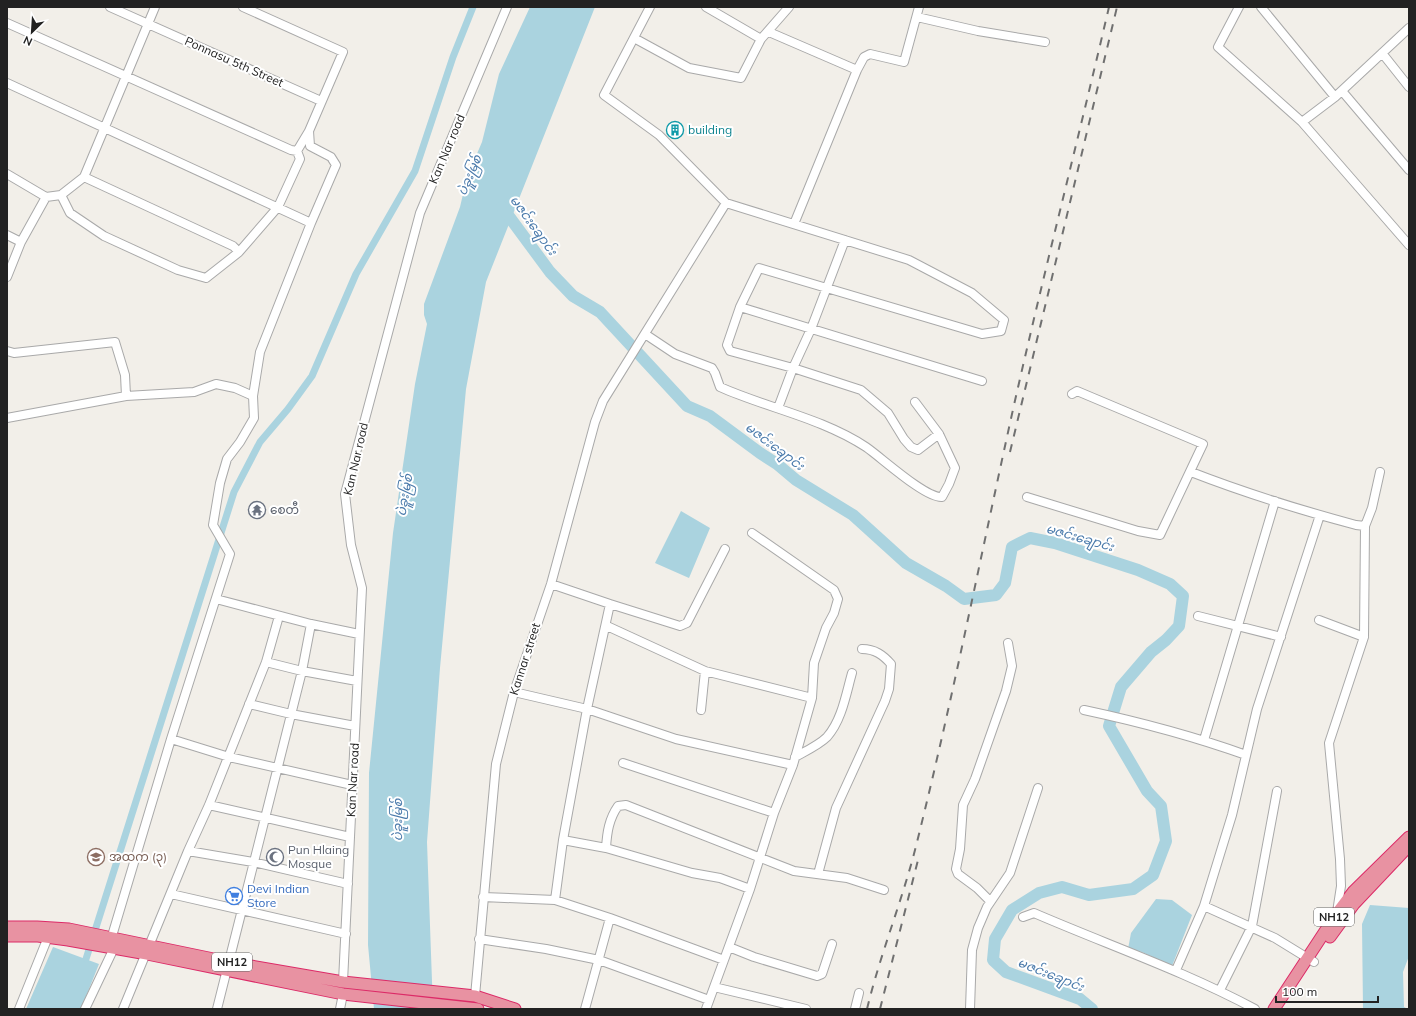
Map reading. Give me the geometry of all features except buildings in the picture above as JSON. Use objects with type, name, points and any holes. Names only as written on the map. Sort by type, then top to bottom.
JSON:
[{"type":"highway","name":"NH12","points":[[1283,1009],[1336,913],[1353,892],[1409,837]]},
{"type":"highway","name":"NH12","points":[[1274,1009],[1354,904],[1409,847]]},
{"type":"highway","name":"NH12","points":[[7,927],[37,926],[69,929],[112,936],[148,949],[346,994],[462,1000],[474,996],[515,1009]]},
{"type":"highway","name":"NH12","points":[[7,936],[48,937],[112,948],[148,949]]},
{"type":"highway","name":"NH12","points":[[227,966],[347,982],[462,1000],[474,1009]]},
{"type":"street","name":"Ponnasu 5th Street","points":[[110,7],[321,101]]},
{"type":"street","points":[[7,174],[46,197],[61,196],[84,177],[106,128],[155,7]]},
{"type":"street","points":[[244,7],[343,52],[309,131],[297,151]]},
{"type":"street","name":"Kan Nar road","points":[[347,982],[346,934],[362,588],[351,545],[345,494],[420,213],[507,7]]},
{"type":"street","points":[[650,7],[604,95],[659,135],[726,203],[909,260],[972,293],[1004,320],[1001,331],[982,334],[759,268],[740,307],[727,345],[730,351],[793,368],[861,390],[888,413],[904,439],[912,447],[918,450],[939,434]]},
{"type":"street","points":[[706,7],[761,39]]},
{"type":"street","points":[[634,38],[689,68],[741,78],[761,39],[769,32],[789,7]]},
{"type":"street","points":[[794,224],[857,70],[864,57],[870,54],[904,62],[919,7]]},
{"type":"street","points":[[1239,7],[1218,48],[1302,122],[1409,245]]},
{"type":"street","points":[[1261,7],[1335,97]]},
{"type":"street","points":[[916,17],[978,31],[1045,42]]},
{"type":"street","points":[[7,23],[297,151]]},
{"type":"street","points":[[1302,122],[1342,91],[1409,28]]},
{"type":"street","points":[[769,32],[857,70]]},
{"type":"street","points":[[1382,53],[1409,87]]},
{"type":"street","points":[[7,83],[311,223]]},
{"type":"street","points":[[1342,91],[1409,170]]},
{"type":"street","points":[[112,936],[171,739],[230,554],[213,525],[220,483],[227,459],[240,442],[254,418],[253,396],[260,352],[311,223],[336,165],[332,157],[310,146],[309,131]]},
{"type":"street","points":[[61,196],[70,213],[104,236],[178,270],[206,278],[239,252],[278,207],[300,159],[297,151]]},
{"type":"street","points":[[84,177],[233,246],[239,252]]},
{"type":"street","points":[[7,277],[21,242],[46,197]]},
{"type":"street","name":"Kannar street","points":[[474,996],[496,764],[514,692],[551,584],[595,422],[603,401],[726,203]]},
{"type":"street","points":[[7,234],[21,242]]},
{"type":"street","points":[[778,408],[793,368],[811,329],[845,240]]},
{"type":"street","points":[[740,307],[982,381]]},
{"type":"street","points":[[643,337],[675,354],[712,368],[715,372],[720,387],[778,408],[832,430],[865,446],[911,481],[936,497],[942,497],[955,468],[939,434],[915,402]]},
{"type":"street","points":[[7,351],[14,353],[114,342],[125,375],[126,396]]},
{"type":"street","points":[[7,418],[126,396],[194,392],[216,384],[235,388],[253,396]]},
{"type":"street","points":[[1027,498],[1138,531],[1160,535],[1203,444],[1077,391],[1072,394]]},
{"type":"street","points":[[1191,472],[1231,487],[1320,515],[1365,526]]},
{"type":"street","points":[[1336,913],[1341,886],[1340,859],[1329,743],[1364,637],[1365,526],[1372,508],[1380,472]]},
{"type":"street","points":[[1204,740],[1275,501]]},
{"type":"street","points":[[1176,970],[1204,906],[1232,815],[1257,709],[1320,515]]},
{"type":"street","points":[[706,1009],[750,889],[774,813],[794,761],[812,698],[814,663],[838,599],[834,590],[752,533]]},
{"type":"street","points":[[551,584],[680,626],[687,623],[725,549]]},
{"type":"street","points":[[216,599],[279,616],[359,634]]},
{"type":"street","points":[[554,900],[563,840],[587,709],[607,626],[610,604]]},
{"type":"street","points":[[123,1009],[188,850],[209,805],[266,662],[279,616]]},
{"type":"street","points":[[1198,616],[1280,637]]},
{"type":"street","points":[[1319,620],[1364,637]]},
{"type":"street","points":[[217,1009],[302,671],[312,624]]},
{"type":"street","points":[[607,626],[705,671],[812,698]]},
{"type":"street","points":[[990,902],[977,888],[958,874],[956,869],[960,849],[963,805],[993,730],[1012,666],[1008,643]]},
{"type":"street","points":[[818,874],[836,808],[870,736],[889,689],[891,664],[882,655],[869,649],[862,649]]},
{"type":"street","points":[[266,662],[302,671],[357,681]]},
{"type":"street","points":[[701,710],[705,671]]},
{"type":"street","points":[[514,692],[587,709],[676,739],[794,761],[828,736],[838,720],[852,673]]},
{"type":"street","points":[[249,704],[291,714],[356,726]]},
{"type":"street","points":[[1084,710],[1143,723],[1204,740],[1246,755]]},
{"type":"street","points":[[171,739],[228,757],[352,785]]},
{"type":"street","points":[[623,763],[774,813]]},
{"type":"street","points":[[970,1009],[972,950],[982,919],[990,902],[1010,873],[1038,788]]},
{"type":"street","points":[[1220,990],[1252,926],[1277,791]]},
{"type":"street","points":[[209,805],[350,837]]},
{"type":"street","points":[[606,848],[611,816],[618,806],[626,805],[760,857],[772,864],[794,871],[847,878],[884,890]]},
{"type":"street","points":[[563,840],[606,848],[692,873],[720,878],[750,889]]},
{"type":"street","points":[[188,850],[253,862],[348,884]]},
{"type":"street","points":[[171,894],[346,934]]},
{"type":"street","points":[[483,897],[554,900],[610,918],[724,960]]},
{"type":"street","points":[[1204,906],[1252,926],[1311,960]]},
{"type":"street","points":[[1023,917],[1034,913],[1176,970],[1220,990],[1255,1009]]},
{"type":"street","points":[[585,1009],[610,918]]},
{"type":"street","points":[[19,1009],[48,937]]},
{"type":"street","points":[[479,939],[546,949],[598,960],[710,1000]]},
{"type":"street","points":[[729,947],[818,976],[822,974],[832,944]]},
{"type":"street","points":[[85,1009],[112,948]]},
{"type":"street","points":[[714,987],[806,1009]]},
{"type":"street","points":[[855,1009],[859,993]]},
{"type":"street","points":[[340,1009],[346,994]]},
{"type":"water","name":"ပဲခူးမြစ်","points":[[530,7],[595,7],[486,282],[466,389],[440,668],[427,842],[433,1009],[374,1009],[368,945],[369,773],[393,533],[415,384],[427,324],[424,315],[424,304],[460,207],[467,177],[482,142],[499,74]]},
{"type":"water","points":[[681,511],[710,528],[689,578],[655,563]]},
{"type":"water","points":[[1156,899],[1172,900],[1192,915],[1172,966],[1142,952],[1128,949],[1131,933]]},
{"type":"water","points":[[1370,905],[1409,908],[1409,956],[1403,972],[1404,1007],[1408,1009],[1363,1009],[1362,924]]},
{"type":"water","points":[[53,947],[99,964],[81,1009],[26,1009]]},
{"type":"waterway","points":[[86,959],[234,492],[260,442],[288,409],[312,376],[356,274],[415,171],[453,57],[473,7]]},
{"type":"waterway","name":"မဇင်းချောင်း","points":[[502,207],[550,272],[573,296],[600,312],[687,406],[710,416],[777,464],[796,480],[853,515],[906,563],[946,586],[964,599],[996,595],[1005,583],[1012,547],[1030,538],[1055,543],[1138,570],[1170,584],[1183,596],[1179,626],[1166,640],[1151,652],[1121,687],[1109,726],[1147,791],[1161,806],[1166,841],[1153,875],[1133,889],[1089,895],[1062,887],[1039,893],[1012,910],[995,939],[993,960],[1006,972],[1080,999],[1092,1009]]},
{"type":"railway","points":[[867,1009],[915,850],[929,795],[1014,405],[1109,7]]},
{"type":"railway","points":[[1010,452],[1117,7]]},
{"type":"railway","points":[[880,1009],[918,860]]},
{"type":"place","name":"building","points":[[675,130]]},
{"type":"place","name":"စေတီ","points":[[257,510]]},
{"type":"place","name":"အထက (၃)","points":[[96,857]]},
{"type":"place","name":"Pun Hlaing Mosque","points":[[275,857]]},
{"type":"place","name":"Devi Indian Store","points":[[234,896]]}]
